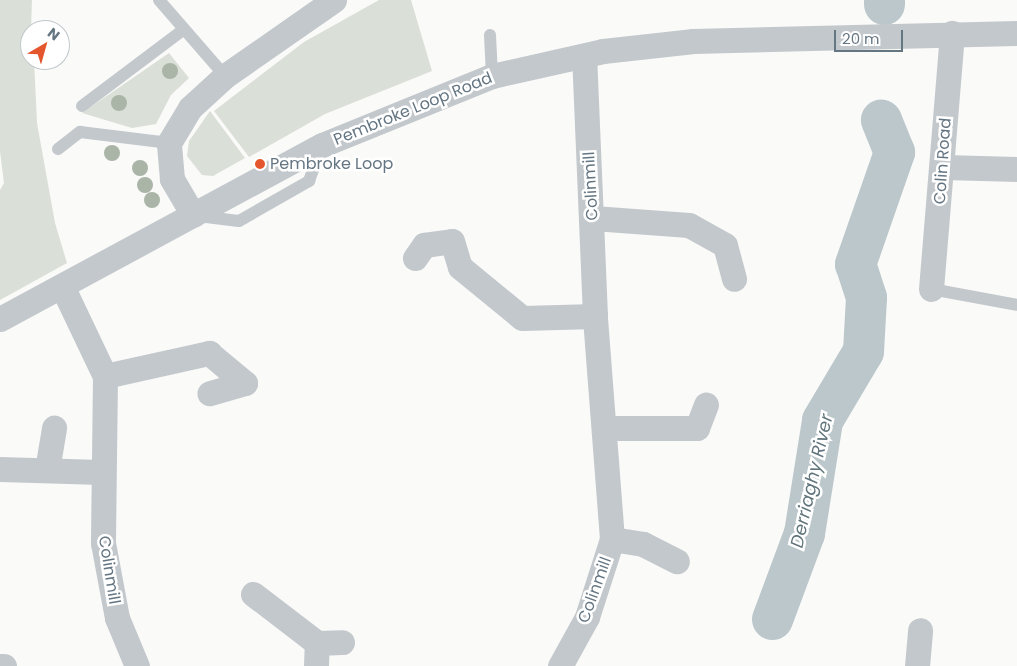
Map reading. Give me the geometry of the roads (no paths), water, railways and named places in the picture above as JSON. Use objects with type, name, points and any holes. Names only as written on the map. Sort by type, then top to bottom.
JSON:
[{"type":"street","points":[[193,215],[172,179],[168,143],[190,108],[226,76],[334,0]]},
{"type":"street","name":"Pembroke Loop Road","points":[[0,319],[322,145],[492,76],[584,56],[693,41],[952,33],[1017,33]]},
{"type":"street","name":"Colin Road","points":[[931,289],[944,167],[952,33]]},
{"type":"street","name":"Colinmill","points":[[560,666],[587,617],[612,539],[606,428],[595,316],[593,218],[584,56]]},
{"type":"street","points":[[944,167],[1017,169]]},
{"type":"street","points":[[593,218],[689,225],[725,245],[734,279]]},
{"type":"street","points":[[414,258],[424,246],[452,241],[460,267],[522,318],[595,316]]},
{"type":"street","name":"Colinmill","points":[[62,286],[105,376],[101,472],[103,543],[118,618],[136,666]]},
{"type":"street","points":[[105,376],[209,353],[245,383],[209,393]]},
{"type":"street","points":[[606,428],[697,428],[706,405]]},
{"type":"street","points":[[47,470],[54,428]]},
{"type":"street","points":[[0,469],[101,472]]},
{"type":"street","name":"Colinmill","points":[[612,539],[643,544],[677,560]]},
{"type":"street","points":[[253,594],[316,654],[342,642]]},
{"type":"street","points":[[918,666],[920,630]]},
{"type":"lane","points":[[159,0],[183,30],[226,76]]},
{"type":"lane","points":[[82,106],[183,30]]},
{"type":"lane","points":[[490,35],[492,76]]},
{"type":"lane","points":[[58,149],[80,132],[168,143]]},
{"type":"lane","points":[[931,289],[1017,305]]},
{"type":"waterway","name":"Derriaghy River","points":[[772,619],[804,533],[822,420],[863,351],[866,297],[855,264],[894,152],[881,120]]},
{"type":"place","name":"Pembroke Loop","points":[[260,164]]}]
